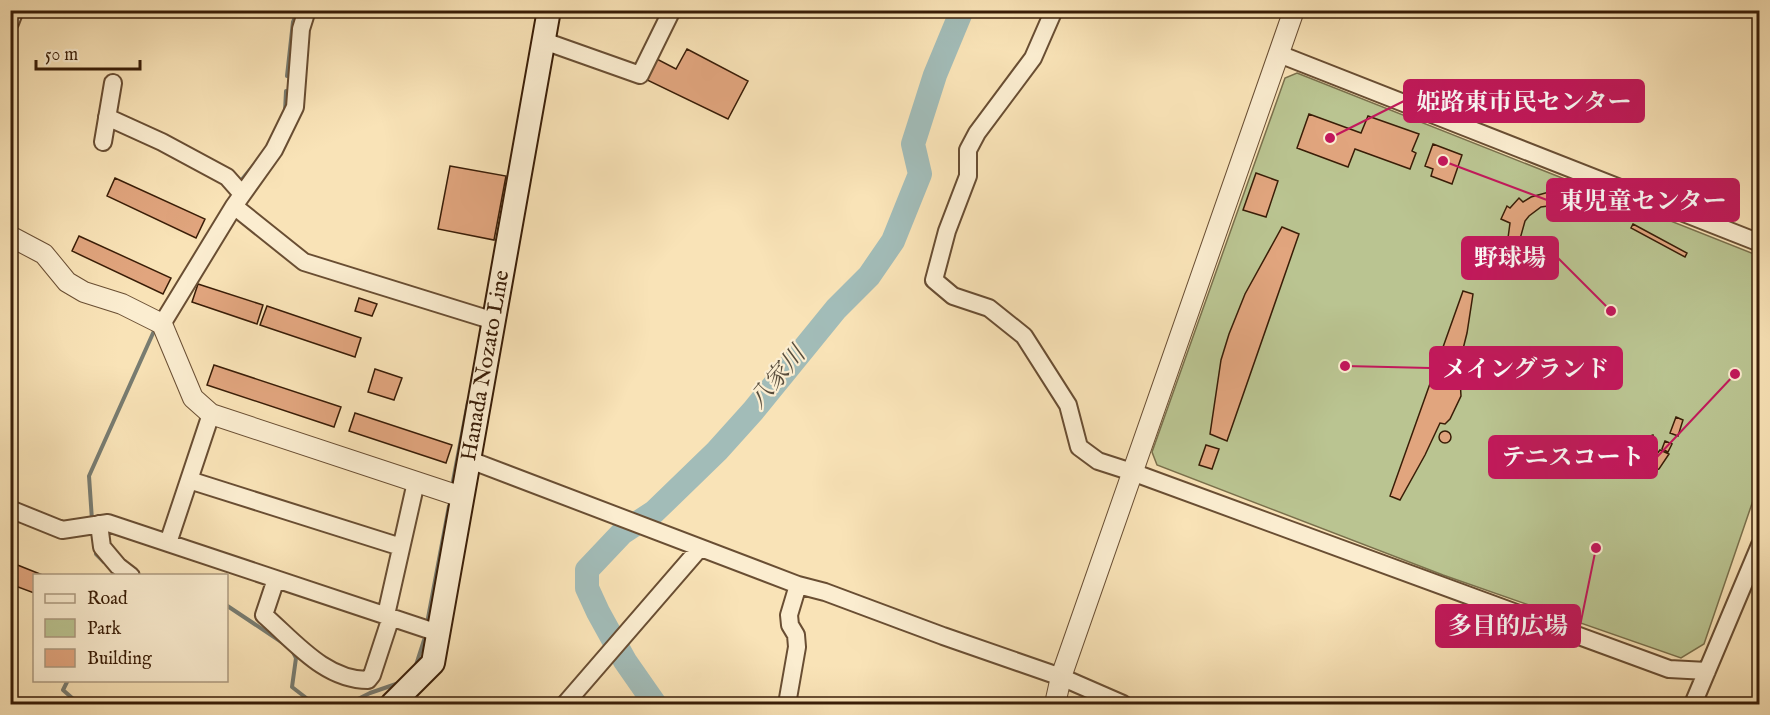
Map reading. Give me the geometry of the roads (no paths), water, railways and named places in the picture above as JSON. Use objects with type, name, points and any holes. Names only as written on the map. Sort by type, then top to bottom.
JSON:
[{"type":"main road","name":"Hanada Nozato Line","points":[[392,705],[433,663],[549,10]]},
{"type":"street","points":[[10,23],[15,10]]},
{"type":"street","points":[[162,324],[237,194],[274,150],[295,107],[301,29],[307,10]]},
{"type":"street","points":[[544,41],[640,75],[672,10]]},
{"type":"street","points":[[1054,10],[1033,58],[977,133],[968,150],[968,176],[947,231],[934,280],[953,296],[989,308],[1024,336],[1068,405],[1079,447],[1098,462],[1132,472],[1669,669],[1707,671]]},
{"type":"street","points":[[1055,705],[1061,677],[1294,10]]},
{"type":"street","points":[[1279,54],[1760,243]]},
{"type":"street","points":[[103,142],[113,83]]},
{"type":"street","points":[[107,117],[162,142],[227,177],[237,194],[304,262],[494,321]]},
{"type":"street","points":[[10,236],[44,254],[67,282],[84,292],[122,304],[162,324],[193,398],[212,414],[462,497]]},
{"type":"street","points":[[168,543],[212,414]]},
{"type":"street","points":[[470,460],[798,585],[825,592],[1061,677],[1123,705]]},
{"type":"street","points":[[189,480],[401,547]]},
{"type":"street","points":[[276,579],[264,615],[320,665],[352,680],[368,680],[372,675],[388,616],[416,482]]},
{"type":"street","points":[[10,509],[62,530],[108,523],[438,633]]},
{"type":"street","points":[[92,525],[102,547],[128,574]]},
{"type":"street","points":[[1693,705],[1760,545]]},
{"type":"street","points":[[565,705],[700,548]]},
{"type":"street","points":[[787,705],[797,647],[796,635],[790,625],[789,615],[798,585]]},
{"type":"waterway","points":[[287,76],[293,22],[298,10]]},
{"type":"waterway","name":"八家川","points":[[655,704],[625,661],[598,612],[587,588],[587,570],[622,533],[654,512],[717,451],[753,411],[836,309],[869,276],[893,241],[920,174],[913,144],[935,75],[962,10]]},
{"type":"waterway","points":[[285,111],[286,91]]},
{"type":"waterway","points":[[239,183],[253,166]]},
{"type":"waterway","points":[[92,520],[89,476],[154,331]]},
{"type":"waterway","points":[[453,481],[468,402]]},
{"type":"waterway","points":[[428,618],[449,506]]},
{"type":"waterway","points":[[96,549],[96,554],[104,562]]},
{"type":"waterway","points":[[228,606],[283,643]]},
{"type":"waterway","points":[[416,665],[424,640]]},
{"type":"waterway","points":[[293,652],[296,658],[292,687],[314,704]]},
{"type":"waterway","points":[[67,682],[63,690],[79,704]]},
{"type":"waterway","points":[[348,704],[399,683]]},
{"type":"place","name":"姫路東市民センター","points":[[1330,138]]},
{"type":"place","name":"東児童センター","points":[[1443,161]]},
{"type":"place","name":"野球場","points":[[1611,311]]},
{"type":"place","name":"メイングランド","points":[[1345,366]]},
{"type":"place","name":"テニスコート","points":[[1735,374]]},
{"type":"place","name":"多目的広場","points":[[1596,548]]}]
